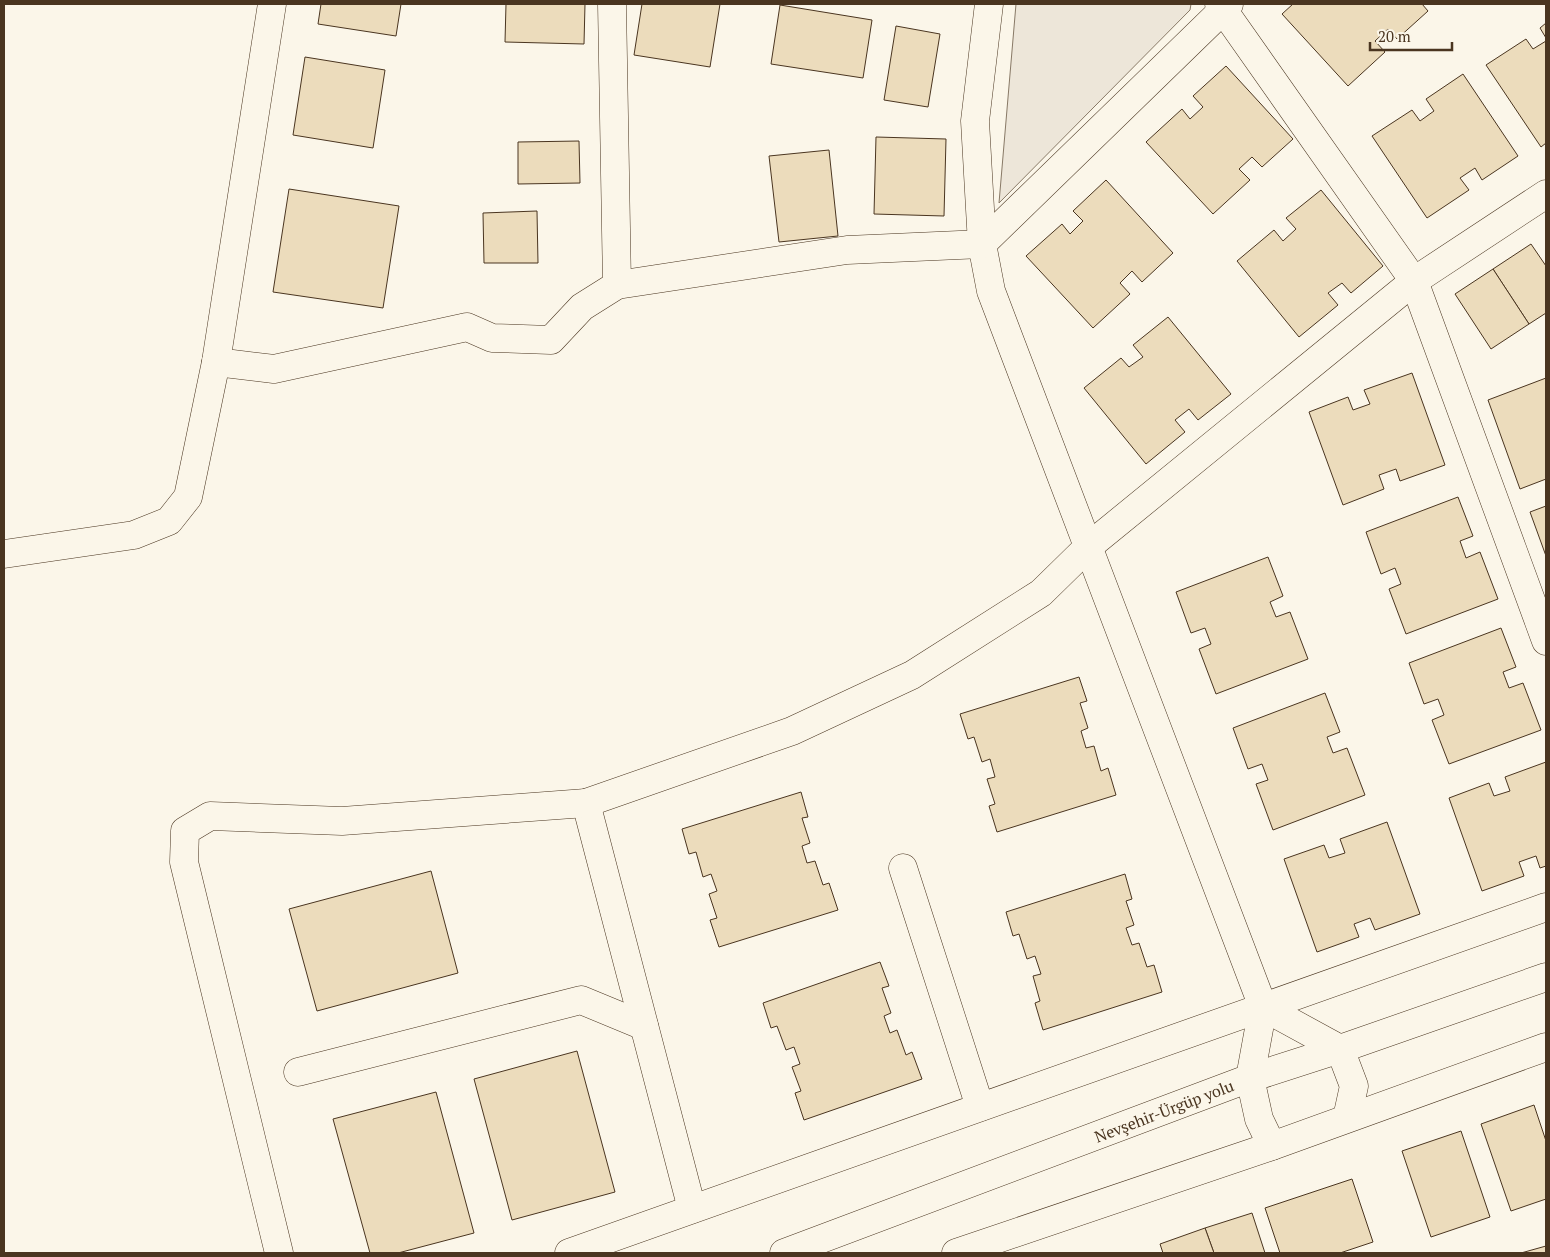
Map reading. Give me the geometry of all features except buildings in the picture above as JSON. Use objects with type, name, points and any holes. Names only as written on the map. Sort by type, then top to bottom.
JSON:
[{"type":"main road","points":[[4,554],[134,534],[169,521],[188,497],[216,362],[272,4]]},
{"type":"main road","points":[[612,4],[617,285]]},
{"type":"main road","points":[[989,4],[975,121],[982,244],[991,291],[1263,1007],[1250,1078],[1259,1119],[1272,1146]]},
{"type":"main road","points":[[216,362],[274,369],[467,327],[492,338],[551,340],[582,307],[617,285],[847,250],[982,244],[1223,6],[1414,281],[1546,637]]},
{"type":"main road","points":[[279,1253],[184,862],[185,831],[210,816],[342,820],[586,803],[792,731],[912,675],[1041,593],[1088,547],[1414,281],[1546,194]]},
{"type":"main road","points":[[586,803],[692,1210]]},
{"type":"main road","points":[[903,868],[980,1107]]},
{"type":"main road","points":[[569,1253],[1546,906]]},
{"type":"main road","name":"Nevşehir-Ürgüp yolu","points":[[784,1253],[1250,1078],[1340,1049],[1546,977]]},
{"type":"main road","points":[[298,1072],[581,1000],[644,1026]]},
{"type":"main road","points":[[1263,1007],[1340,1049],[1354,1086],[1347,1118]]},
{"type":"main road","points":[[965,1252],[1272,1146],[1546,1047]]},
{"type":"shaded area","points":[[1016,4],[1191,4],[1190,10],[999,203]]}]
